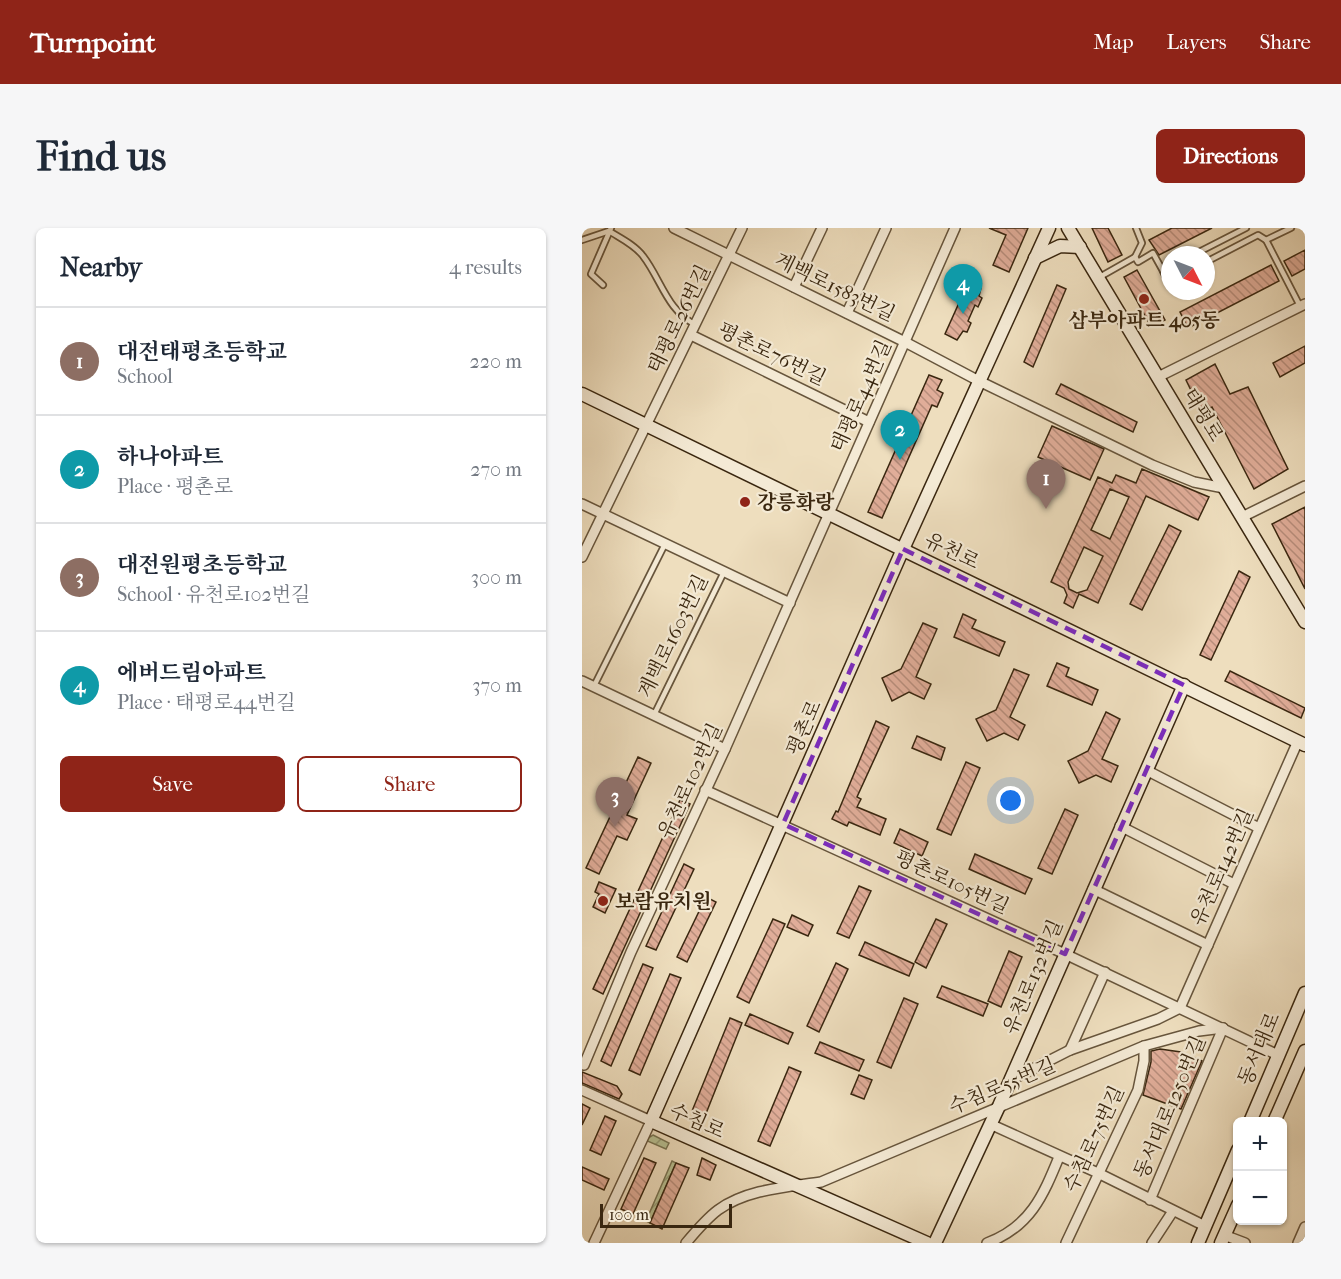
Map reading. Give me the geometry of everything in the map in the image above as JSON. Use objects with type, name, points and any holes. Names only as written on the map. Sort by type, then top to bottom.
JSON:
[{"type":"main road","name":"평촌로","points":[[651,1121],[903,549],[1049,228]]},
{"type":"main road","name":"태평로","points":[[1068,228],[1305,622]]},
{"type":"main road","points":[[1035,258],[1060,246],[1080,247]]},
{"type":"main road","name":"유천로","points":[[582,394],[1301,743]]},
{"type":"main road","name":"유천로132번길","points":[[935,1243],[999,1106],[1120,826],[1184,685]]},
{"type":"main road","name":"동서대로","points":[[1252,1117],[1305,993]]},
{"type":"main road","points":[[1277,1117],[1301,1072],[1305,1051]]},
{"type":"main road","name":"수침로","points":[[651,1121],[927,1243]]},
{"type":"main road","points":[[1198,1243],[1233,1162]]},
{"type":"main road","points":[[1223,1239],[1233,1216]]},
{"type":"street","name":"계백로1583번길","points":[[674,228],[1152,465],[1194,482],[1224,488]]},
{"type":"street","name":"태평로26번길","points":[[582,557],[742,228]]},
{"type":"street","points":[[794,287],[822,228]]},
{"type":"street","points":[[847,313],[886,228]]},
{"type":"street","name":"태평로44번길","points":[[829,513],[955,228]]},
{"type":"street","points":[[1158,377],[1302,305]]},
{"type":"street","name":"평촌로76번길","points":[[691,335],[869,422]]},
{"type":"street","points":[[1242,518],[1305,486]]},
{"type":"street","name":"계백로1603번길","points":[[582,504],[790,603]]},
{"type":"street","name":"유천로102번길","points":[[584,1065],[631,952],[829,513]]},
{"type":"street","points":[[582,681],[724,749]]},
{"type":"street","name":"유천로142번길","points":[[1180,1008],[1259,828],[1301,743]]},
{"type":"street","points":[[1146,770],[1259,828]]},
{"type":"street","name":"평촌로105번길","points":[[705,790],[1105,972],[1278,1055]]},
{"type":"street","points":[[1120,826],[1234,884]]},
{"type":"street","points":[[1093,889],[1208,945]]},
{"type":"street","points":[[1070,1050],[1105,972]]},
{"type":"street","points":[[1009,1081],[1070,1050],[1158,1019],[1180,1008]]},
{"type":"street","name":"수침로55번길","points":[[798,1186],[821,1182],[1144,1046],[1199,1031],[1223,1028]]},
{"type":"street","name":"동서대로1250번길","points":[[1150,1200],[1223,1028]]},
{"type":"street","name":"수침로75번길","points":[[1066,1243],[1138,1090],[1144,1061],[1144,1046]]},
{"type":"street","name":"수침로","points":[[582,1090],[651,1121]]},
{"type":"street","name":"평촌로","points":[[594,1243],[651,1121]]},
{"type":"street","name":"동서대로1250번길","points":[[990,1124],[1098,1173],[1205,1226]]},
{"type":"street","points":[[987,1243],[1003,1237],[1022,1223],[1037,1205],[1059,1157]]},
{"type":"street","points":[[687,1243],[702,1224],[719,1209],[738,1199],[768,1190],[798,1186]]},
{"type":"street","points":[[1152,1243],[1173,1211]]},
{"type":"street","points":[[1298,1243],[1305,1227]]},
{"type":"street","points":[[1223,1239],[1245,1243]]},
{"type":"lane","points":[[1098,278],[1135,257],[1142,243],[1136,228]]},
{"type":"lane","points":[[1211,246],[1246,228]]},
{"type":"lane","points":[[1266,240],[1291,228]]},
{"type":"lane","points":[[582,240],[610,230]]},
{"type":"lane","points":[[603,285],[591,274],[610,230]]},
{"type":"lane","points":[[610,230],[642,255],[677,312],[696,325]]},
{"type":"lane","points":[[1215,257],[1258,235],[1266,240],[1302,305]]},
{"type":"lane","points":[[1135,257],[1138,262],[1153,253],[1161,267]]},
{"type":"lane","points":[[594,687],[665,544]]},
{"type":"lane","name":"계백로1603번길","points":[[653,715],[724,572]]},
{"type":"highlighted area","points":[[903,549],[1184,685],[1065,954],[783,824]]},
{"type":"green space","points":[[653,1135],[669,1143],[666,1149],[645,1140]]},
{"type":"green space","points":[[672,1161],[676,1163],[650,1223],[646,1221]]},
{"type":"building","points":[[989,228],[1028,228],[1009,272],[993,265],[1006,235]]},
{"type":"building","points":[[1092,228],[1108,228],[1122,255],[1108,262]]},
{"type":"building","points":[[1172,228],[1212,228],[1177,246],[1161,246],[1159,255],[1149,240]]},
{"type":"building","points":[[1305,250],[1305,269],[1292,276],[1284,261]]},
{"type":"building","points":[[1271,265],[1279,281],[1188,328],[1180,312],[1203,300],[1215,300],[1215,294]]},
{"type":"building","name":"삼부아파트 405동","points":[[1137,270],[1165,320],[1151,327],[1124,277]]},
{"type":"building","points":[[968,283],[981,288],[979,296],[982,298],[978,307],[975,305],[968,321],[971,323],[967,332],[963,331],[957,340],[945,334]]},
{"type":"building","points":[[1057,285],[1066,289],[1033,367],[1024,362]]},
{"type":"building","points":[[1305,346],[1305,363],[1280,377],[1273,363]]},
{"type":"building","points":[[1215,364],[1230,394],[1248,387],[1288,469],[1254,489],[1212,407],[1202,413],[1186,380]]},
{"type":"building","points":[[929,375],[942,380],[937,390],[943,393],[937,407],[932,405],[882,518],[868,512]]},
{"type":"building","points":[[1061,384],[1137,422],[1133,432],[1056,394]]},
{"type":"building","points":[[1052,426],[1104,449],[1090,480],[1038,457]]},
{"type":"building","points":[[1142,469],[1209,497],[1198,520],[1146,496],[1098,603],[1079,594],[1073,608],[1064,603],[1067,595],[1064,588],[1051,582],[1098,477],[1112,483],[1116,475],[1136,483]],"holes":[[[1110,489],[1129,497],[1110,539],[1091,530]],[[1084,547],[1103,556],[1087,590],[1077,593],[1069,589],[1068,582]]]},
{"type":"building","points":[[1305,507],[1305,589],[1272,524]]},
{"type":"building","points":[[1169,525],[1181,531],[1142,610],[1130,604]]},
{"type":"building","points":[[1239,571],[1250,577],[1211,660],[1200,655]]},
{"type":"building","points":[[963,614],[976,620],[972,628],[1005,642],[999,656],[954,637]]},
{"type":"building","points":[[923,623],[937,629],[916,677],[931,684],[924,699],[909,692],[892,701],[882,678],[901,669]]},
{"type":"building","points":[[1057,663],[1069,668],[1066,676],[1098,690],[1092,705],[1047,686]]},
{"type":"building","points":[[1014,669],[1029,675],[1010,717],[1025,725],[1018,740],[1004,733],[987,741],[976,719],[996,710]]},
{"type":"building","points":[[1230,671],[1305,708],[1301,718],[1225,681]]},
{"type":"building","points":[[1106,712],[1120,719],[1102,759],[1118,766],[1111,782],[1096,775],[1079,783],[1068,761],[1088,751]]},
{"type":"building","points":[[876,721],[889,727],[857,797],[861,799],[857,807],[886,819],[880,835],[849,822],[847,826],[832,819],[836,811],[838,812]]},
{"type":"building","points":[[917,736],[945,748],[941,760],[912,748]]},
{"type":"building","points":[[638,757],[651,763],[627,815],[637,819],[627,840],[617,836],[599,874],[586,868]]},
{"type":"building","points":[[966,762],[980,768],[951,835],[937,829]]},
{"type":"building","points":[[680,800],[690,804],[603,994],[593,989]]},
{"type":"building","points":[[1065,809],[1078,815],[1052,874],[1038,868]]},
{"type":"building","points":[[900,829],[928,842],[922,856],[894,843]]},
{"type":"building","points":[[975,854],[1032,879],[1025,894],[969,869]]},
{"type":"building","points":[[684,864],[694,869],[656,950],[646,946]]},
{"type":"building","name":"보람유치원","points":[[599,882],[616,889],[605,913],[593,907],[599,894],[595,892]]},
{"type":"building","points":[[859,886],[871,891],[849,938],[837,933]]},
{"type":"building","points":[[706,897],[716,902],[687,962],[677,957]]},
{"type":"building","points":[[792,915],[813,925],[808,936],[787,927]]},
{"type":"building","points":[[773,919],[785,924],[749,1003],[737,997]]},
{"type":"building","points":[[936,919],[947,924],[926,968],[915,962]]},
{"type":"building","points":[[865,942],[914,964],[909,976],[859,955]]},
{"type":"building","points":[[1009,951],[1022,957],[1001,1007],[988,1001]]},
{"type":"building","points":[[836,963],[848,969],[819,1032],[807,1026]]},
{"type":"building","points":[[643,964],[653,968],[611,1066],[601,1061]]},
{"type":"building","points":[[670,974],[681,978],[640,1075],[629,1070]]},
{"type":"building","points":[[942,986],[988,1004],[983,1016],[937,997]]},
{"type":"building","points":[[904,998],[918,1004],[891,1068],[877,1062]]},
{"type":"building","points":[[750,1014],[793,1033],[788,1044],[745,1025]]},
{"type":"building","points":[[730,1018],[742,1023],[705,1116],[692,1111]]},
{"type":"building","points":[[820,1042],[864,1060],[859,1071],[815,1053]]},
{"type":"building","points":[[1160,1049],[1181,1052],[1202,1061],[1181,1109],[1143,1095],[1151,1062],[1151,1051]]},
{"type":"building","points":[[789,1067],[801,1072],[770,1146],[758,1141]]},
{"type":"building","points":[[582,1072],[617,1086],[622,1094],[619,1099],[582,1083]]},
{"type":"building","points":[[859,1075],[872,1080],[864,1099],[851,1094]]},
{"type":"building","points":[[582,1104],[590,1108],[582,1125]]},
{"type":"building","points":[[605,1116],[616,1121],[601,1155],[590,1150]]},
{"type":"building","points":[[644,1158],[656,1163],[633,1214],[621,1209]]},
{"type":"building","points":[[702,1158],[716,1165],[710,1180],[697,1175]]},
{"type":"building","points":[[676,1163],[689,1168],[662,1229],[650,1223]]},
{"type":"building","points":[[582,1167],[609,1179],[604,1190],[582,1180]]},
{"type":"place","name":"삼부아파트 405동","points":[[1144,299]]},
{"type":"place","name":"에버드림아파트","points":[[963,314]]},
{"type":"place","name":"하나아파트","points":[[900,460]]},
{"type":"place","name":"강릉화랑","points":[[745,502]]},
{"type":"place","name":"대전태평초등학교","points":[[1046,509]]},
{"type":"place","name":"대전원평초등학교","points":[[615,827]]},
{"type":"place","name":"보람유치원","points":[[603,901]]}]
